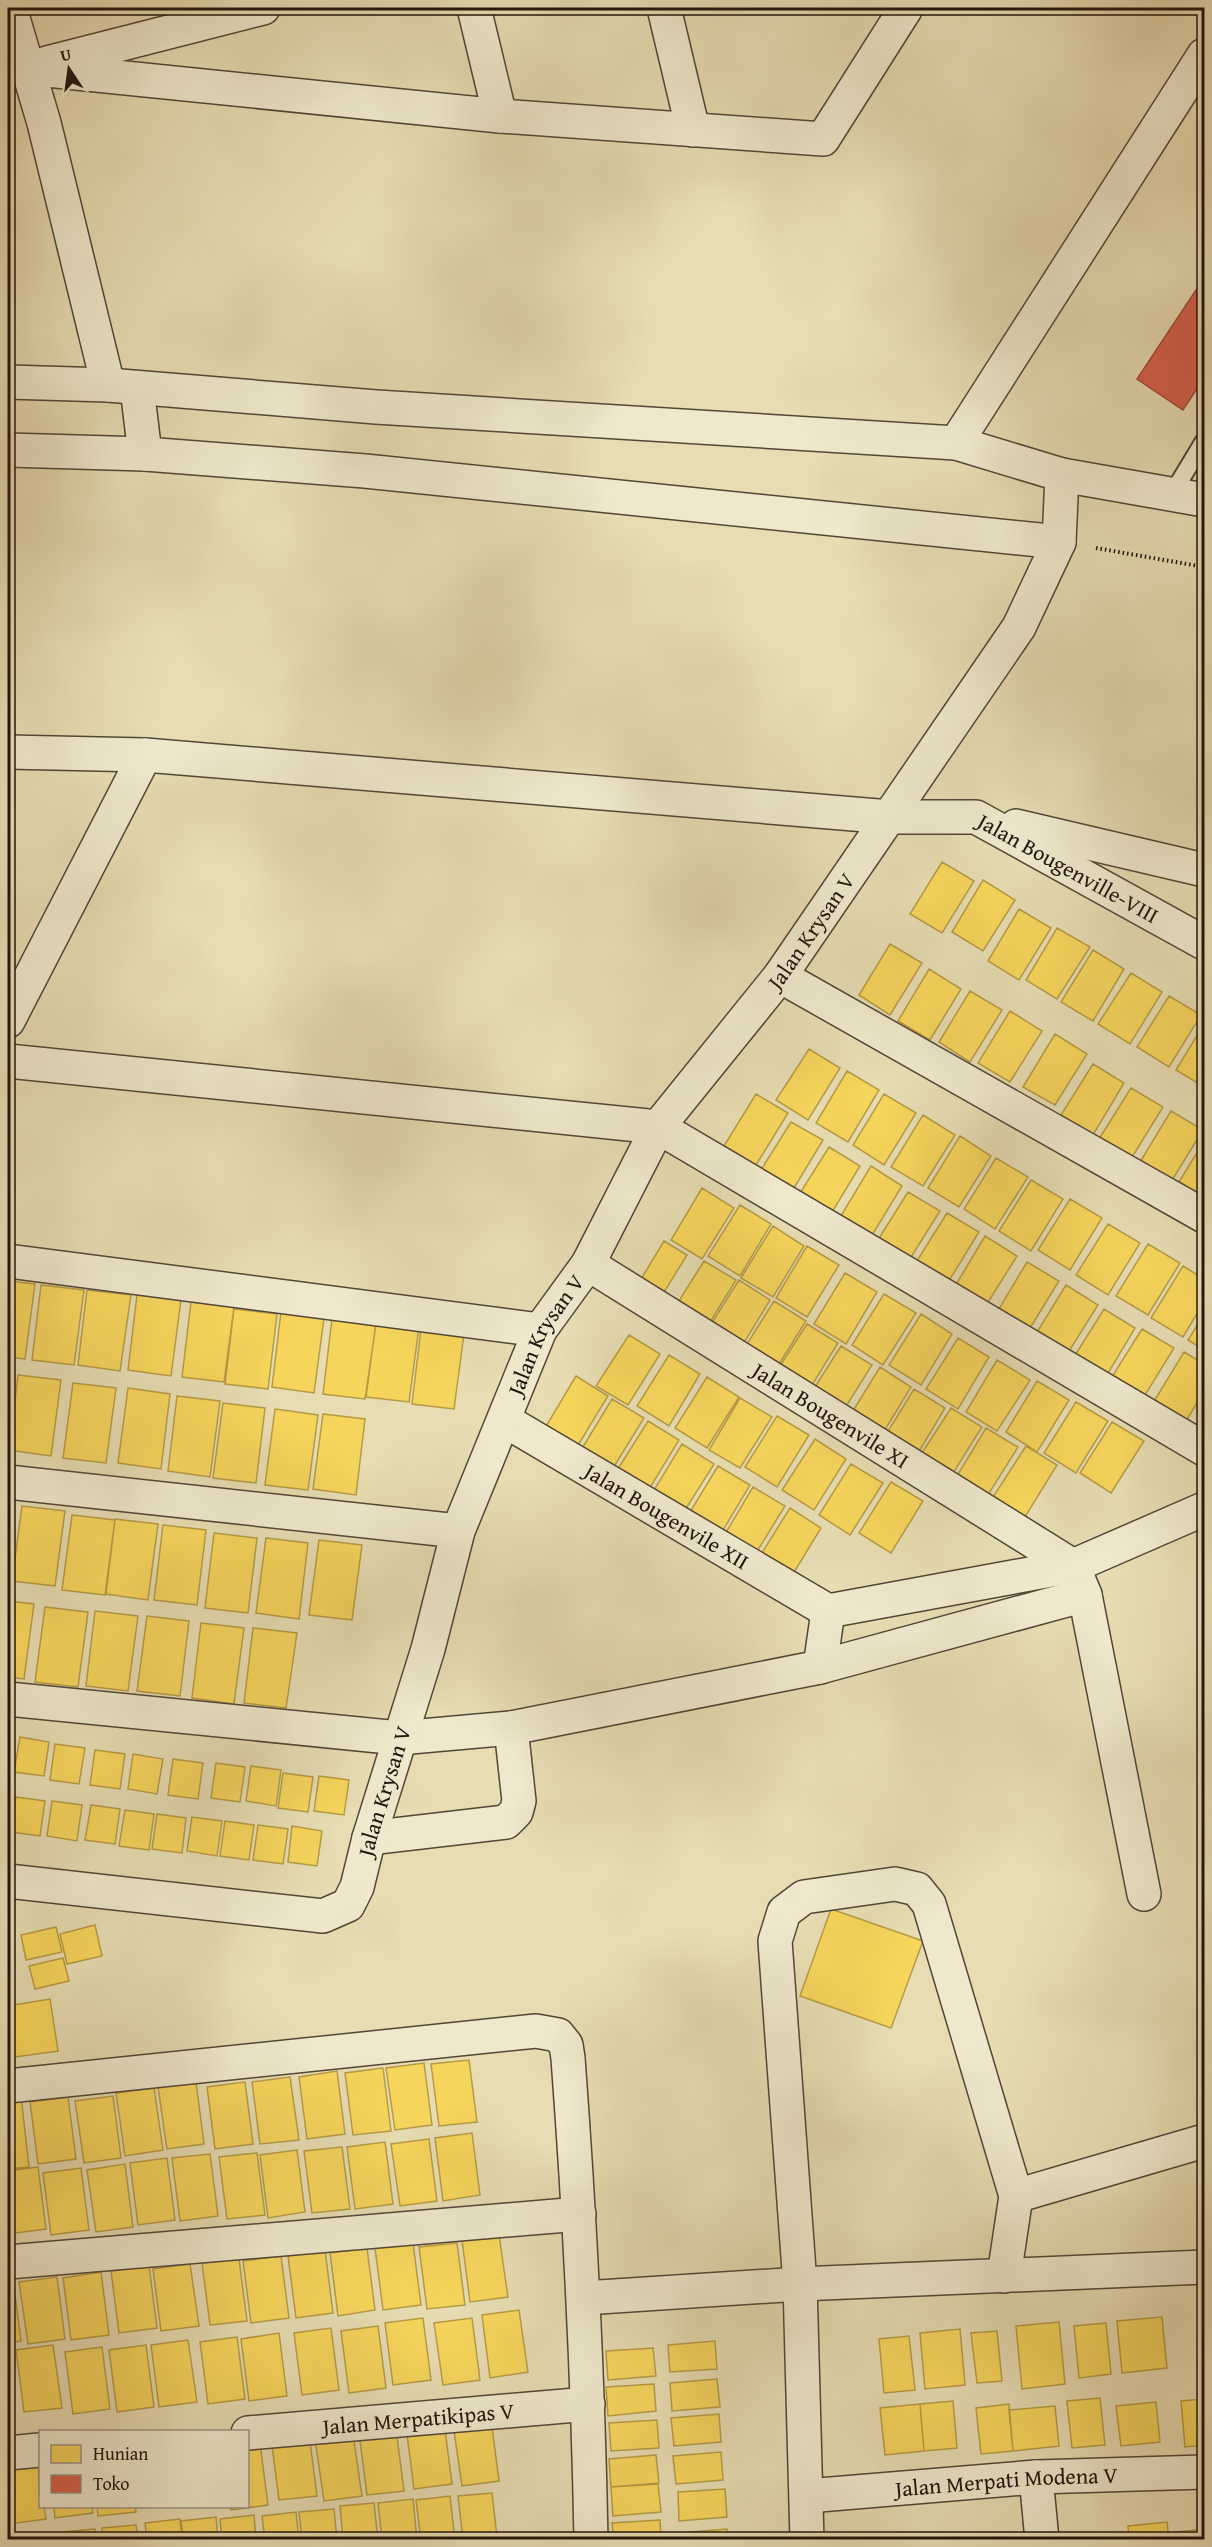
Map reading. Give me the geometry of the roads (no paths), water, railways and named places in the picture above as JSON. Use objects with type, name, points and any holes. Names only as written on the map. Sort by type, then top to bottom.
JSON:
[{"type":"street","points":[[10,8],[17,70],[44,123],[122,386],[145,454]]},
{"type":"street","points":[[17,70],[263,8]]},
{"type":"street","points":[[474,8],[500,116]]},
{"type":"street","points":[[664,8],[693,130]]},
{"type":"street","points":[[875,8],[884,43]]},
{"type":"street","points":[[17,70],[500,116],[823,139],[906,8]]},
{"type":"street","points":[[956,443],[1204,55]]},
{"type":"street","points":[[8,382],[122,386],[376,407],[956,443],[1062,475],[1204,500]]},
{"type":"street","points":[[8,450],[145,454],[365,471],[1059,542],[1062,475]]},
{"type":"street","name":"Jalan Krysan V","points":[[8,1881],[324,1916],[348,1905],[357,1887],[399,1738],[429,1649],[459,1532],[540,1330],[588,1264],[658,1127],[780,976],[1019,627],[1059,542]]},
{"type":"street","name":"Jalan Bougenville-VIII","points":[[8,752],[145,755],[890,817],[976,817],[1204,943]]},
{"type":"street","points":[[8,1021],[145,755]]},
{"type":"street","points":[[976,817],[1204,870]]},
{"type":"street","points":[[780,976],[1204,1216]]},
{"type":"street","points":[[8,1061],[658,1127],[1204,1449]]},
{"type":"street","points":[[8,1261],[540,1330]]},
{"type":"street","name":"Jalan Bougenvile XI","points":[[588,1264],[1079,1581]]},
{"type":"street","name":"Jalan Bougenvile XII","points":[[504,1420],[828,1611]]},
{"type":"street","points":[[8,1482],[459,1532]]},
{"type":"street","points":[[8,1699],[399,1738],[511,1728],[820,1667],[1079,1581],[1204,1509]]},
{"type":"street","points":[[820,1667],[828,1611],[1079,1581]]},
{"type":"street","points":[[1079,1581],[1143,1894]]},
{"type":"street","points":[[369,1838],[506,1822],[516,1812],[519,1801],[511,1728]]},
{"type":"street","points":[[807,2540],[800,2284],[775,1941],[784,1912],[804,1897],[895,1884],[917,1889],[929,1904],[1016,2196],[1004,2276]]},
{"type":"street","points":[[8,2086],[536,2031],[558,2035],[566,2045],[568,2058],[579,2214],[588,2404],[591,2540]]},
{"type":"street","points":[[1016,2196],[1204,2141]]},
{"type":"street","points":[[8,2262],[579,2214]]},
{"type":"street","points":[[584,2298],[800,2284],[1204,2267]]},
{"type":"street","name":"Jalan Merpatikipas V","points":[[249,2433],[588,2404]]},
{"type":"street","points":[[8,2453],[39,2450]]},
{"type":"street","name":"Jalan Merpati Modena V","points":[[807,2496],[1036,2477],[1204,2472]]},
{"type":"street","points":[[1036,2477],[1042,2540]]},
{"type":"lane","points":[[1172,494],[1204,441]]}]
